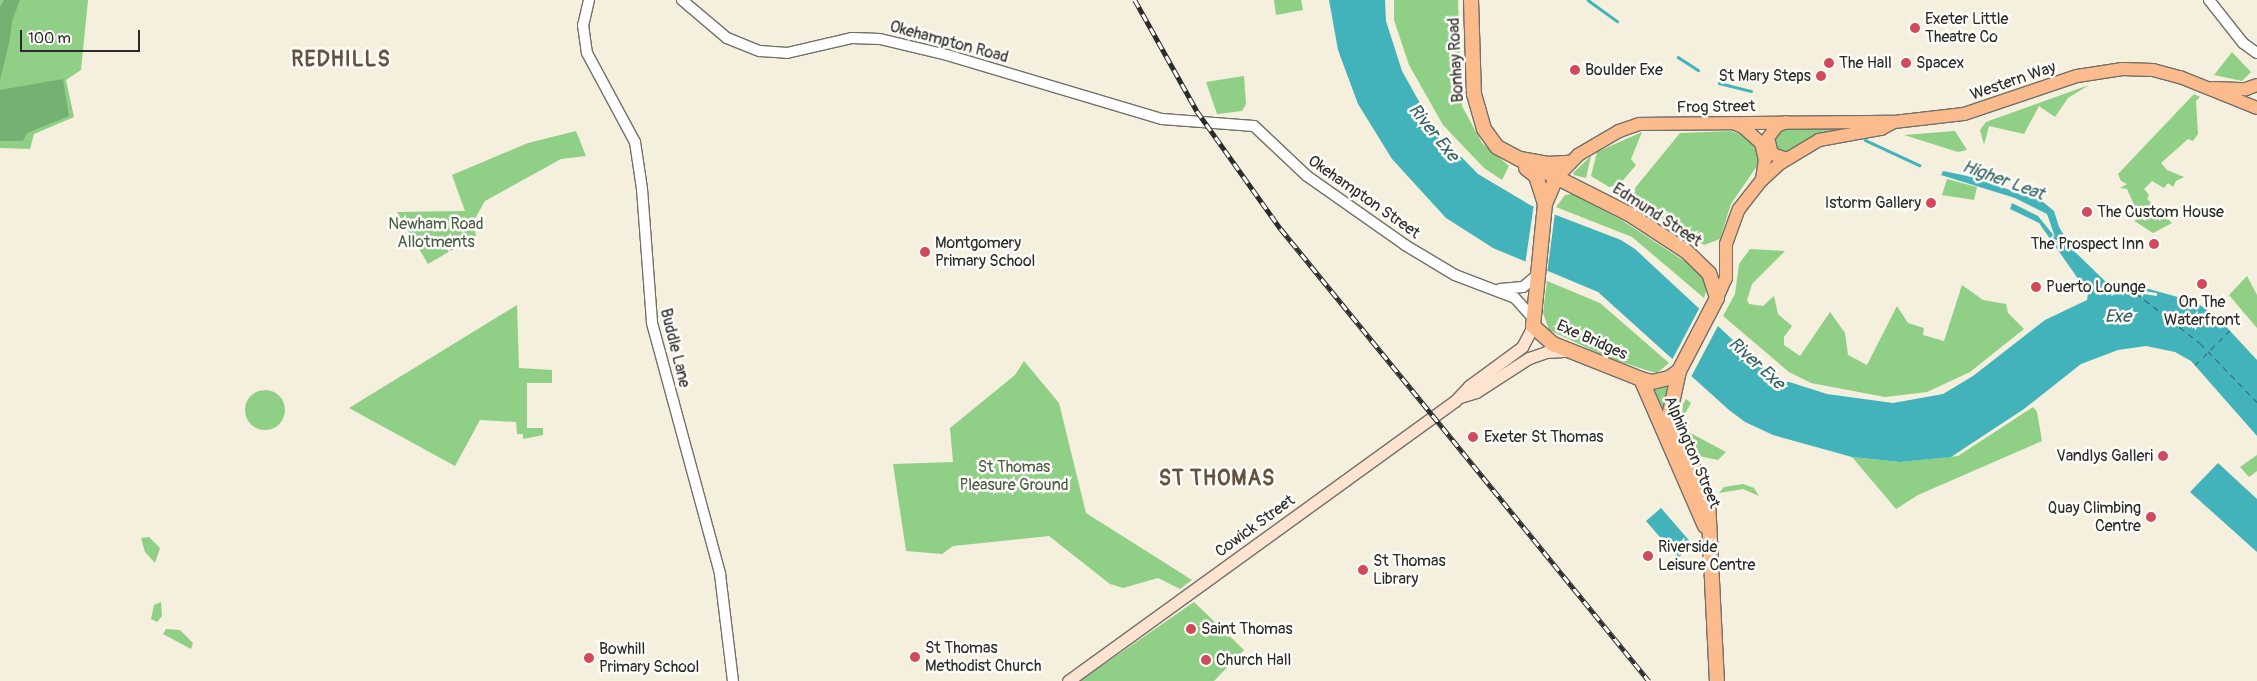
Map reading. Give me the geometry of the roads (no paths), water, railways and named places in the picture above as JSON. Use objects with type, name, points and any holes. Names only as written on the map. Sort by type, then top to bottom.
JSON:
[{"type":"highway","name":"Bonhay Road","points":[[1471,0],[1475,108],[1489,137],[1506,152],[1556,178]]},
{"type":"highway","points":[[1506,152],[1536,176],[1545,204]]},
{"type":"highway","name":"Bonhay Road","points":[[1520,159],[1557,165],[1569,163]]},
{"type":"highway","points":[[1533,322],[1536,275],[1545,204],[1556,178],[1584,190]]},
{"type":"highway","points":[[1545,204],[1563,192],[1584,190]]},
{"type":"highway","name":"Edmund Street","points":[[1584,190],[1686,251],[1709,273],[1715,302]]},
{"type":"highway","points":[[1679,371],[1715,302]]},
{"type":"highway","name":"Exe Bridges","points":[[1533,322],[1547,340],[1568,351],[1641,379],[1660,381],[1679,371]]},
{"type":"highway","name":"Alphington Street","points":[[1679,371],[1669,417],[1708,500],[1717,681]]},
{"type":"highway","name":"Alphington Street","points":[[1641,379],[1710,538]]},
{"type":"main road","name":"Western Way","points":[[1715,302],[1726,278],[1726,244],[1733,219],[1762,180],[1787,159],[1827,138],[1881,129],[1894,122],[1938,119],[1987,109],[2058,82],[2102,71],[2153,70],[2207,88]]},
{"type":"main road","points":[[2207,88],[2255,86]]},
{"type":"main road","points":[[2207,88],[2222,96],[2254,105]]},
{"type":"main road","points":[[1731,122],[1743,127],[1761,143],[1765,160],[1762,180]]},
{"type":"main road","points":[[1787,122],[1777,126],[1768,138],[1772,154],[1787,159]]},
{"type":"main road","name":"Frog Street","points":[[1556,178],[1569,163],[1603,139],[1639,124],[1894,122]]},
{"type":"main road","name":"Cowick Street","points":[[1068,681],[1460,397],[1469,386],[1522,347],[1533,322]]},
{"type":"main road","name":"Cowick Street","points":[[1460,397],[1476,392],[1529,358],[1546,352],[1568,351]]},
{"type":"street","name":"Buddle Lane","points":[[589,0],[583,25],[587,53],[635,142],[642,189],[652,323],[720,574],[733,681]]},
{"type":"street","name":"Okehampton Road","points":[[682,0],[728,38],[750,49],[787,53],[852,38],[880,39],[947,54],[1162,119],[1221,123]]},
{"type":"street","points":[[2209,0],[2257,61]]},
{"type":"street","points":[[2247,47],[2257,53]]},
{"type":"street","name":"Okehampton Street","points":[[1221,123],[1242,124],[1259,128],[1307,176],[1405,245],[1455,275],[1499,289],[1515,298],[1533,322]]},
{"type":"street","name":"Okehampton Street","points":[[1499,289],[1523,287],[1536,275]]},
{"type":"water","name":"Exe","points":[[1329,0],[1385,0],[1386,21],[1402,71],[1435,130],[1478,174],[1530,205],[1621,240],[1635,249],[1761,366],[1783,380],[1827,394],[1893,403],[1943,394],[1973,376],[2045,320],[2087,300],[2088,293],[2039,223],[2010,209],[2012,203],[2038,216],[2055,237],[2047,214],[2015,198],[1941,175],[1943,171],[1972,177],[2042,201],[2054,211],[2059,227],[2073,250],[2107,283],[2138,286],[2196,302],[2220,320],[2257,360],[2257,436],[2191,361],[2175,352],[2146,346],[2118,350],[2081,364],[2024,409],[1951,457],[1900,462],[1852,457],[1773,435],[1745,422],[1729,410],[1598,292],[1493,248],[1446,218],[1392,159],[1358,104],[1338,50]]},
{"type":"water","points":[[2218,463],[2257,499],[2257,552],[2190,492]]},
{"type":"water","points":[[1661,508],[1693,545],[1678,558],[1646,521]]},
{"type":"waterway","name":"Higher Leat","points":[[1588,0],[1617,21]]},
{"type":"waterway","name":"Higher Leat","points":[[1678,57],[1698,70]]},
{"type":"waterway","name":"Higher Leat","points":[[1719,83],[1751,91]]},
{"type":"waterway","name":"Higher Leat","points":[[1865,140],[1919,165]]},
{"type":"railway","points":[[1135,0],[1197,111],[1281,229],[1649,681]]},
{"type":"place","name":"Exeter Little Theatre Co","points":[[1915,28]]},
{"type":"place","name":"The Hall","points":[[1829,63]]},
{"type":"place","name":"Spacex","points":[[1906,63]]},
{"type":"place","name":"Boulder Exe","points":[[1575,70]]},
{"type":"place","name":"St Mary Steps","points":[[1821,76]]},
{"type":"place","name":"Istorm Gallery","points":[[1931,203]]},
{"type":"place","name":"The Custom House","points":[[2087,212]]},
{"type":"place","name":"The Prospect Inn","points":[[2154,244]]},
{"type":"place","name":"Montgomery Primary School","points":[[925,252]]},
{"type":"place","name":"On The Waterfront","points":[[2202,284]]},
{"type":"place","name":"Puerto Lounge","points":[[2036,287]]},
{"type":"place","name":"Exeter St Thomas","points":[[1473,437]]},
{"type":"place","name":"Vandlys Galleri","points":[[2163,456]]},
{"type":"place","name":"Quay Climbing Centre","points":[[2151,517]]},
{"type":"place","name":"Riverside Leisure Centre","points":[[1648,556]]},
{"type":"place","name":"St Thomas Library","points":[[1363,570]]},
{"type":"place","name":"Saint Thomas","points":[[1191,629]]},
{"type":"place","name":"St Thomas Methodist Church","points":[[915,657]]},
{"type":"place","name":"Bowhill Primary School","points":[[589,658]]},
{"type":"place","name":"Church Hall","points":[[1206,660]]},
{"type":"district","name":"REDHILLS","points":[[341,60]]},
{"type":"district","name":"ST THOMAS","points":[[1217,479]]},
{"type":"water label","name":"River Exe","points":[[1433,133]]},
{"type":"water label","name":"River Exe","points":[[1756,364]]},
{"type":"park label","name":"Newham Road Allotments","points":[[436,233]]},
{"type":"park label","name":"St Thomas Pleasure Ground","points":[[1014,476]]}]
